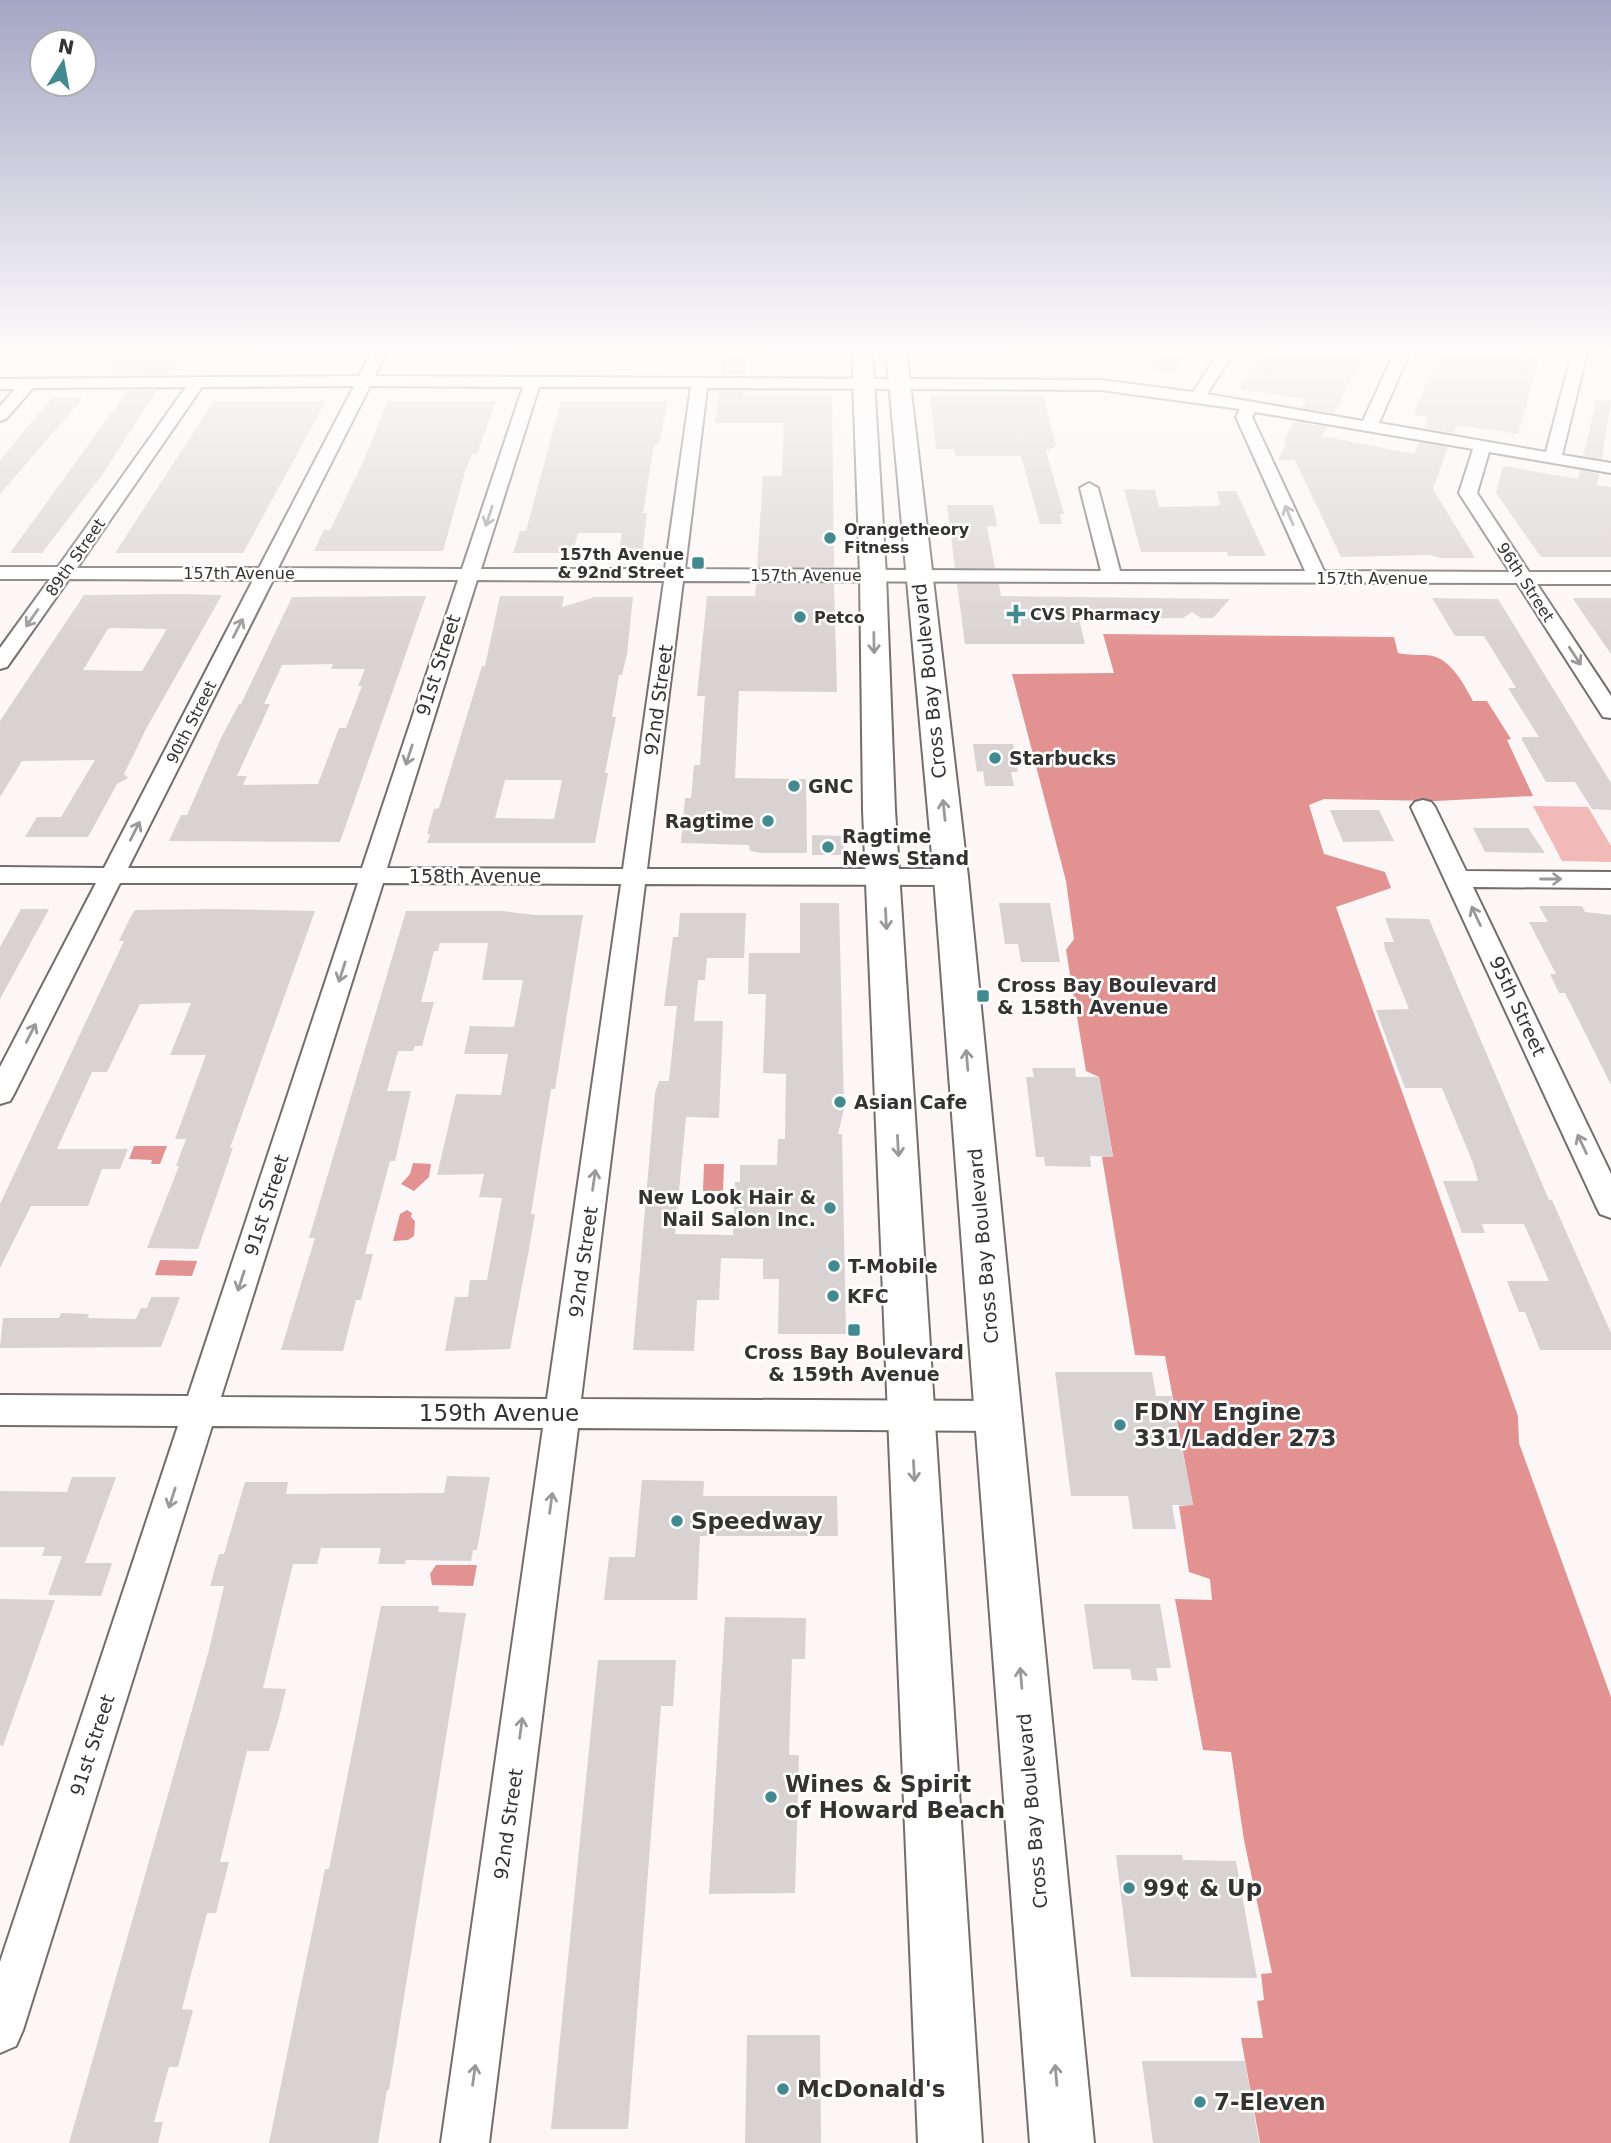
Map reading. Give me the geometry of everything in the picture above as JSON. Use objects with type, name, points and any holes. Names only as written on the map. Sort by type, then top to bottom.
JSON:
[{"type":"main road","points":[[868,449],[878,810],[950,2143]]},
{"type":"main road","name":"Cross Bay Boulevard","points":[[905,449],[951,877],[1062,2143]]},
{"type":"main road","points":[[868,458],[883,467],[890,558],[917,575]]},
{"type":"street","name":"89th Street","points":[[0,663],[151,449]]},
{"type":"street","name":"90th Street","points":[[0,1094],[330,449]]},
{"type":"street","name":"91st Street","points":[[0,2030],[373,875],[380,845],[510,449]]},
{"type":"street","name":"92nd Street","points":[[465,2143],[691,449]]},
{"type":"street","points":[[1259,449],[1317,577]]},
{"type":"street","name":"96th Street","points":[[1481,449],[1468,493],[1611,712]]},
{"type":"street","points":[[1500,449],[1611,468]]},
{"type":"street","points":[[1553,458],[1555,449]]},
{"type":"street","points":[[1090,488],[1112,576]]},
{"type":"street","name":"157th Avenue","points":[[0,573],[1611,578]]},
{"type":"street","name":"95th Street","points":[[1423,807],[1611,1206]]},
{"type":"street","name":"158th Avenue","points":[[0,874],[951,877]]},
{"type":"street","points":[[1458,878],[1611,880]]},
{"type":"street","name":"159th Avenue","points":[[0,1410],[998,1416]]},
{"type":"shaded area","points":[[1103,634],[1394,637],[1398,653],[1426,655],[1442,660],[1455,672],[1473,701],[1487,701],[1511,739],[1507,740],[1533,796],[1436,801],[1324,799],[1309,805],[1324,854],[1385,872],[1391,888],[1336,907],[1518,1416],[1519,1443],[1611,1697],[1611,2143],[1260,2143],[1241,2038],[1263,2038],[1257,2001],[1264,2000],[1261,1974],[1272,1973],[1244,1840],[1231,1752],[1203,1750],[1175,1599],[1212,1600],[1210,1579],[1189,1572],[1179,1506],[1193,1505],[1165,1356],[1135,1355],[1102,1157],[1113,1156],[1099,1077],[1086,1071],[1066,950],[1074,939],[1066,881],[1012,674],[1114,673]]},
{"type":"shaded area","points":[[1533,806],[1588,807],[1611,846],[1611,862],[1562,861]]},
{"type":"shaded area","points":[[134,1146],[167,1146],[160,1164],[151,1164],[152,1160],[129,1159]]},
{"type":"shaded area","points":[[413,1163],[431,1164],[429,1177],[414,1191],[401,1184],[410,1174]]},
{"type":"shaded area","points":[[704,1164],[724,1164],[723,1191],[703,1191]]},
{"type":"shaded area","points":[[407,1210],[412,1213],[411,1217],[415,1221],[414,1236],[408,1240],[393,1241],[400,1214]]},
{"type":"shaded area","points":[[160,1260],[197,1261],[192,1276],[155,1275]]},
{"type":"shaded area","points":[[436,1565],[477,1565],[473,1586],[432,1585],[430,1574]]},
{"type":"building","points":[[9,449],[39,449],[0,494],[0,460]]},
{"type":"building","points":[[85,449],[119,449],[42,553],[10,553]]},
{"type":"building","points":[[183,449],[300,449],[243,553],[115,553]]},
{"type":"building","points":[[368,449],[479,449],[477,454],[472,454],[465,472],[443,551],[314,551],[324,530],[330,530]]},
{"type":"building","points":[[548,449],[653,449],[643,513],[647,513],[642,555],[618,555],[622,533],[578,533],[573,552],[513,553],[520,531],[526,531]]},
{"type":"building","points":[[783,449],[833,449],[834,567],[757,567],[763,476],[782,476]]},
{"type":"building","points":[[954,449],[1050,449],[1046,451],[1064,514],[1060,514],[1062,524],[1040,524],[1021,456],[955,456]]},
{"type":"building","points":[[1284,449],[1388,449],[1414,454],[1416,449],[1447,449],[1433,489],[1475,558],[1440,558],[1429,555],[1341,557],[1295,460],[1278,460]]},
{"type":"building","points":[[1585,449],[1604,449],[1602,459],[1583,456]]},
{"type":"building","points":[[1503,466],[1578,479],[1580,470],[1599,474],[1597,485],[1611,487],[1611,557],[1541,557],[1496,493]]},
{"type":"building","points":[[1124,489],[1155,490],[1159,507],[1216,506],[1220,504],[1217,491],[1236,491],[1266,556],[1228,556],[1227,552],[1141,552]]},
{"type":"building","points":[[947,505],[993,505],[997,526],[987,526],[995,568],[955,568]]},
{"type":"building","points":[[756,584],[834,584],[837,692],[739,691],[735,778],[806,779],[807,853],[761,853],[750,851],[749,845],[681,843],[685,798],[691,798],[694,765],[700,765],[705,696],[697,696],[707,596],[755,596]]},
{"type":"building","points":[[957,584],[999,584],[1001,596],[1230,599],[1213,618],[1201,618],[1192,612],[1183,618],[1079,619],[1085,644],[965,644]]},
{"type":"building","points":[[84,595],[222,595],[147,727],[124,774],[128,778],[117,784],[88,837],[25,837],[37,817],[61,817],[95,760],[22,761],[0,797],[0,721]],"holes":[[[111,628],[167,629],[142,671],[83,670]]]},
{"type":"building","points":[[426,596],[340,842],[169,841],[181,815],[187,815],[221,738],[241,704],[292,597]],"holes":[[[333,664],[331,669],[365,669],[358,686],[362,686],[346,728],[339,728],[318,784],[243,785],[247,776],[237,776],[270,704],[264,704],[282,665]]]},
{"type":"building","points":[[500,596],[564,596],[562,607],[595,597],[633,597],[627,654],[622,675],[619,675],[612,717],[616,717],[605,773],[608,773],[595,843],[427,843],[434,809],[439,808],[482,666],[485,666]],"holes":[[[505,780],[562,780],[554,819],[495,818]]]},
{"type":"building","points":[[1432,598],[1498,599],[1611,783],[1611,810],[1592,809],[1575,782],[1546,782],[1522,740],[1522,737],[1539,737],[1508,688],[1516,688],[1484,636],[1455,636]]},
{"type":"building","points":[[1611,598],[1611,654],[1573,599]]},
{"type":"building","name":"Starbucks","points":[[973,744],[1013,744],[1018,772],[1011,772],[1014,786],[985,786],[983,771],[977,772]]},
{"type":"building","points":[[1330,810],[1379,810],[1394,841],[1343,842]]},
{"type":"building","points":[[1473,828],[1528,828],[1545,853],[1485,852]]},
{"type":"building","name":"Ragtime News Stand","points":[[812,835],[843,836],[844,855],[812,855]]},
{"type":"building","points":[[800,903],[839,903],[844,1109],[838,1134],[842,1134],[846,1334],[778,1334],[779,1279],[763,1279],[763,1259],[721,1258],[719,1300],[697,1300],[694,1351],[633,1350],[655,1093],[659,1081],[669,1081],[677,1006],[664,1006],[673,937],[678,937],[680,913],[746,913],[744,958],[707,958],[705,980],[698,980],[694,1021],[723,1021],[719,1118],[686,1117],[675,1234],[733,1235],[735,1182],[740,1182],[740,1165],[777,1165],[778,1139],[785,1139],[786,1074],[763,1073],[766,994],[748,994],[749,953],[800,953]]},
{"type":"building","points":[[999,903],[1050,903],[1060,962],[1021,962],[1018,944],[1005,944]]},
{"type":"building","points":[[1539,906],[1582,906],[1585,912],[1611,915],[1611,1085],[1565,993],[1559,993],[1550,974],[1556,974],[1529,922],[1548,922]]},
{"type":"building","points":[[21,909],[49,909],[0,999],[0,947]]},
{"type":"building","points":[[135,910],[315,911],[230,1148],[233,1148],[198,1249],[147,1248],[179,1166],[176,1166],[186,1139],[175,1139],[206,1055],[170,1055],[191,1003],[140,1004],[107,1072],[92,1072],[57,1149],[128,1149],[120,1169],[102,1169],[88,1206],[31,1206],[0,1268],[0,1204],[124,941],[119,941]]},
{"type":"building","points":[[406,911],[502,911],[534,915],[583,915],[555,1089],[551,1089],[531,1214],[535,1214],[510,1349],[445,1351],[455,1297],[468,1297],[470,1280],[487,1280],[502,1198],[479,1197],[484,1174],[437,1175],[456,1094],[501,1095],[508,1054],[464,1054],[470,1026],[514,1027],[523,980],[482,980],[488,943],[440,943],[438,951],[434,951],[421,1002],[434,1002],[422,1046],[415,1046],[413,1051],[398,1051],[387,1091],[411,1091],[395,1161],[390,1161],[365,1254],[373,1254],[361,1300],[356,1300],[343,1351],[281,1350],[315,1238],[309,1238]]},
{"type":"building","points":[[1385,918],[1429,919],[1549,1200],[1552,1200],[1611,1333],[1611,1350],[1540,1350],[1525,1312],[1519,1312],[1507,1281],[1549,1281],[1524,1224],[1482,1224],[1485,1233],[1462,1233],[1443,1181],[1478,1181],[1473,1163],[1442,1088],[1405,1088],[1376,1010],[1409,1009],[1385,949],[1384,942],[1394,942]]},
{"type":"building","points":[[1032,1068],[1075,1068],[1076,1077],[1099,1077],[1113,1157],[1090,1156],[1091,1167],[1045,1166],[1044,1157],[1036,1157],[1026,1077],[1034,1077]]},
{"type":"building","points":[[151,1297],[180,1297],[161,1347],[0,1348],[3,1318],[59,1318],[61,1313],[89,1314],[87,1318],[136,1319],[141,1308],[147,1308]]},
{"type":"building","name":"FDNY Engine 331/Ladder 273","points":[[1055,1372],[1152,1372],[1156,1396],[1172,1396],[1193,1505],[1172,1505],[1176,1529],[1133,1529],[1128,1496],[1071,1496]]},
{"type":"building","points":[[447,1476],[490,1477],[477,1550],[473,1550],[471,1561],[406,1560],[405,1564],[378,1564],[381,1548],[321,1548],[317,1564],[293,1564],[263,1688],[286,1689],[269,1751],[247,1751],[220,1862],[229,1862],[216,1913],[207,1913],[182,2009],[193,2010],[178,2067],[169,2067],[154,2122],[163,2122],[158,2143],[69,2143],[209,1650],[224,1586],[210,1586],[219,1554],[224,1554],[245,1482],[288,1482],[286,1494],[444,1493]]},
{"type":"building","points":[[72,1477],[116,1477],[85,1563],[112,1563],[101,1596],[48,1595],[62,1556],[42,1556],[45,1547],[0,1547],[0,1491],[67,1492]]},
{"type":"building","points":[[642,1480],[704,1481],[703,1496],[837,1496],[838,1536],[700,1536],[697,1600],[604,1600],[609,1557],[635,1557]]},
{"type":"building","points":[[0,1599],[55,1600],[3,1746],[0,1745]]},
{"type":"building","points":[[1084,1604],[1160,1604],[1171,1668],[1156,1668],[1158,1681],[1132,1680],[1130,1669],[1093,1669]]},
{"type":"building","points":[[381,1606],[439,1606],[438,1612],[466,1613],[389,2090],[378,2143],[269,2143],[325,1869],[329,1869]]},
{"type":"building","points":[[725,1617],[806,1618],[805,1659],[792,1659],[789,1755],[799,1755],[795,1893],[709,1894]]},
{"type":"building","points":[[598,1660],[676,1660],[673,1706],[661,1706],[628,2129],[551,2129]]},
{"type":"building","points":[[1116,1855],[1182,1855],[1183,1860],[1236,1861],[1257,1978],[1131,1977]]},
{"type":"building","name":"McDonald's","points":[[747,2035],[820,2035],[821,2143],[745,2143]]},
{"type":"building","name":"7-Eleven","points":[[1142,2061],[1245,2061],[1259,2143],[1153,2143]]},
{"type":"place","name":"Orangetheory Fitness","points":[[830,538]]},
{"type":"place","name":"157th Avenue & 92nd Street","points":[[698,563]]},
{"type":"place","name":"CVS Pharmacy","points":[[1016,614]]},
{"type":"place","name":"Petco","points":[[800,617]]},
{"type":"place","name":"Starbucks","points":[[995,758]]},
{"type":"place","name":"GNC","points":[[794,786]]},
{"type":"place","name":"Ragtime","points":[[768,821]]},
{"type":"place","name":"Ragtime News Stand","points":[[828,847]]},
{"type":"place","name":"Cross Bay Boulevard & 158th Avenue","points":[[983,996]]},
{"type":"place","name":"Asian Cafe","points":[[840,1102]]},
{"type":"place","name":"New Look Hair & Nail Salon Inc.","points":[[830,1208]]},
{"type":"place","name":"T-Mobile","points":[[834,1266]]},
{"type":"place","name":"KFC","points":[[833,1296]]},
{"type":"place","name":"Cross Bay Boulevard & 159th Avenue","points":[[854,1330]]},
{"type":"place","name":"FDNY Engine 331/Ladder 273","points":[[1120,1425]]},
{"type":"place","name":"Speedway","points":[[677,1521]]},
{"type":"place","name":"Wines & Spirit of Howard Beach","points":[[771,1797]]},
{"type":"place","name":"99¢ & Up","points":[[1129,1888]]},
{"type":"place","name":"McDonald's","points":[[783,2089]]},
{"type":"place","name":"7-Eleven","points":[[1200,2102]]}]
